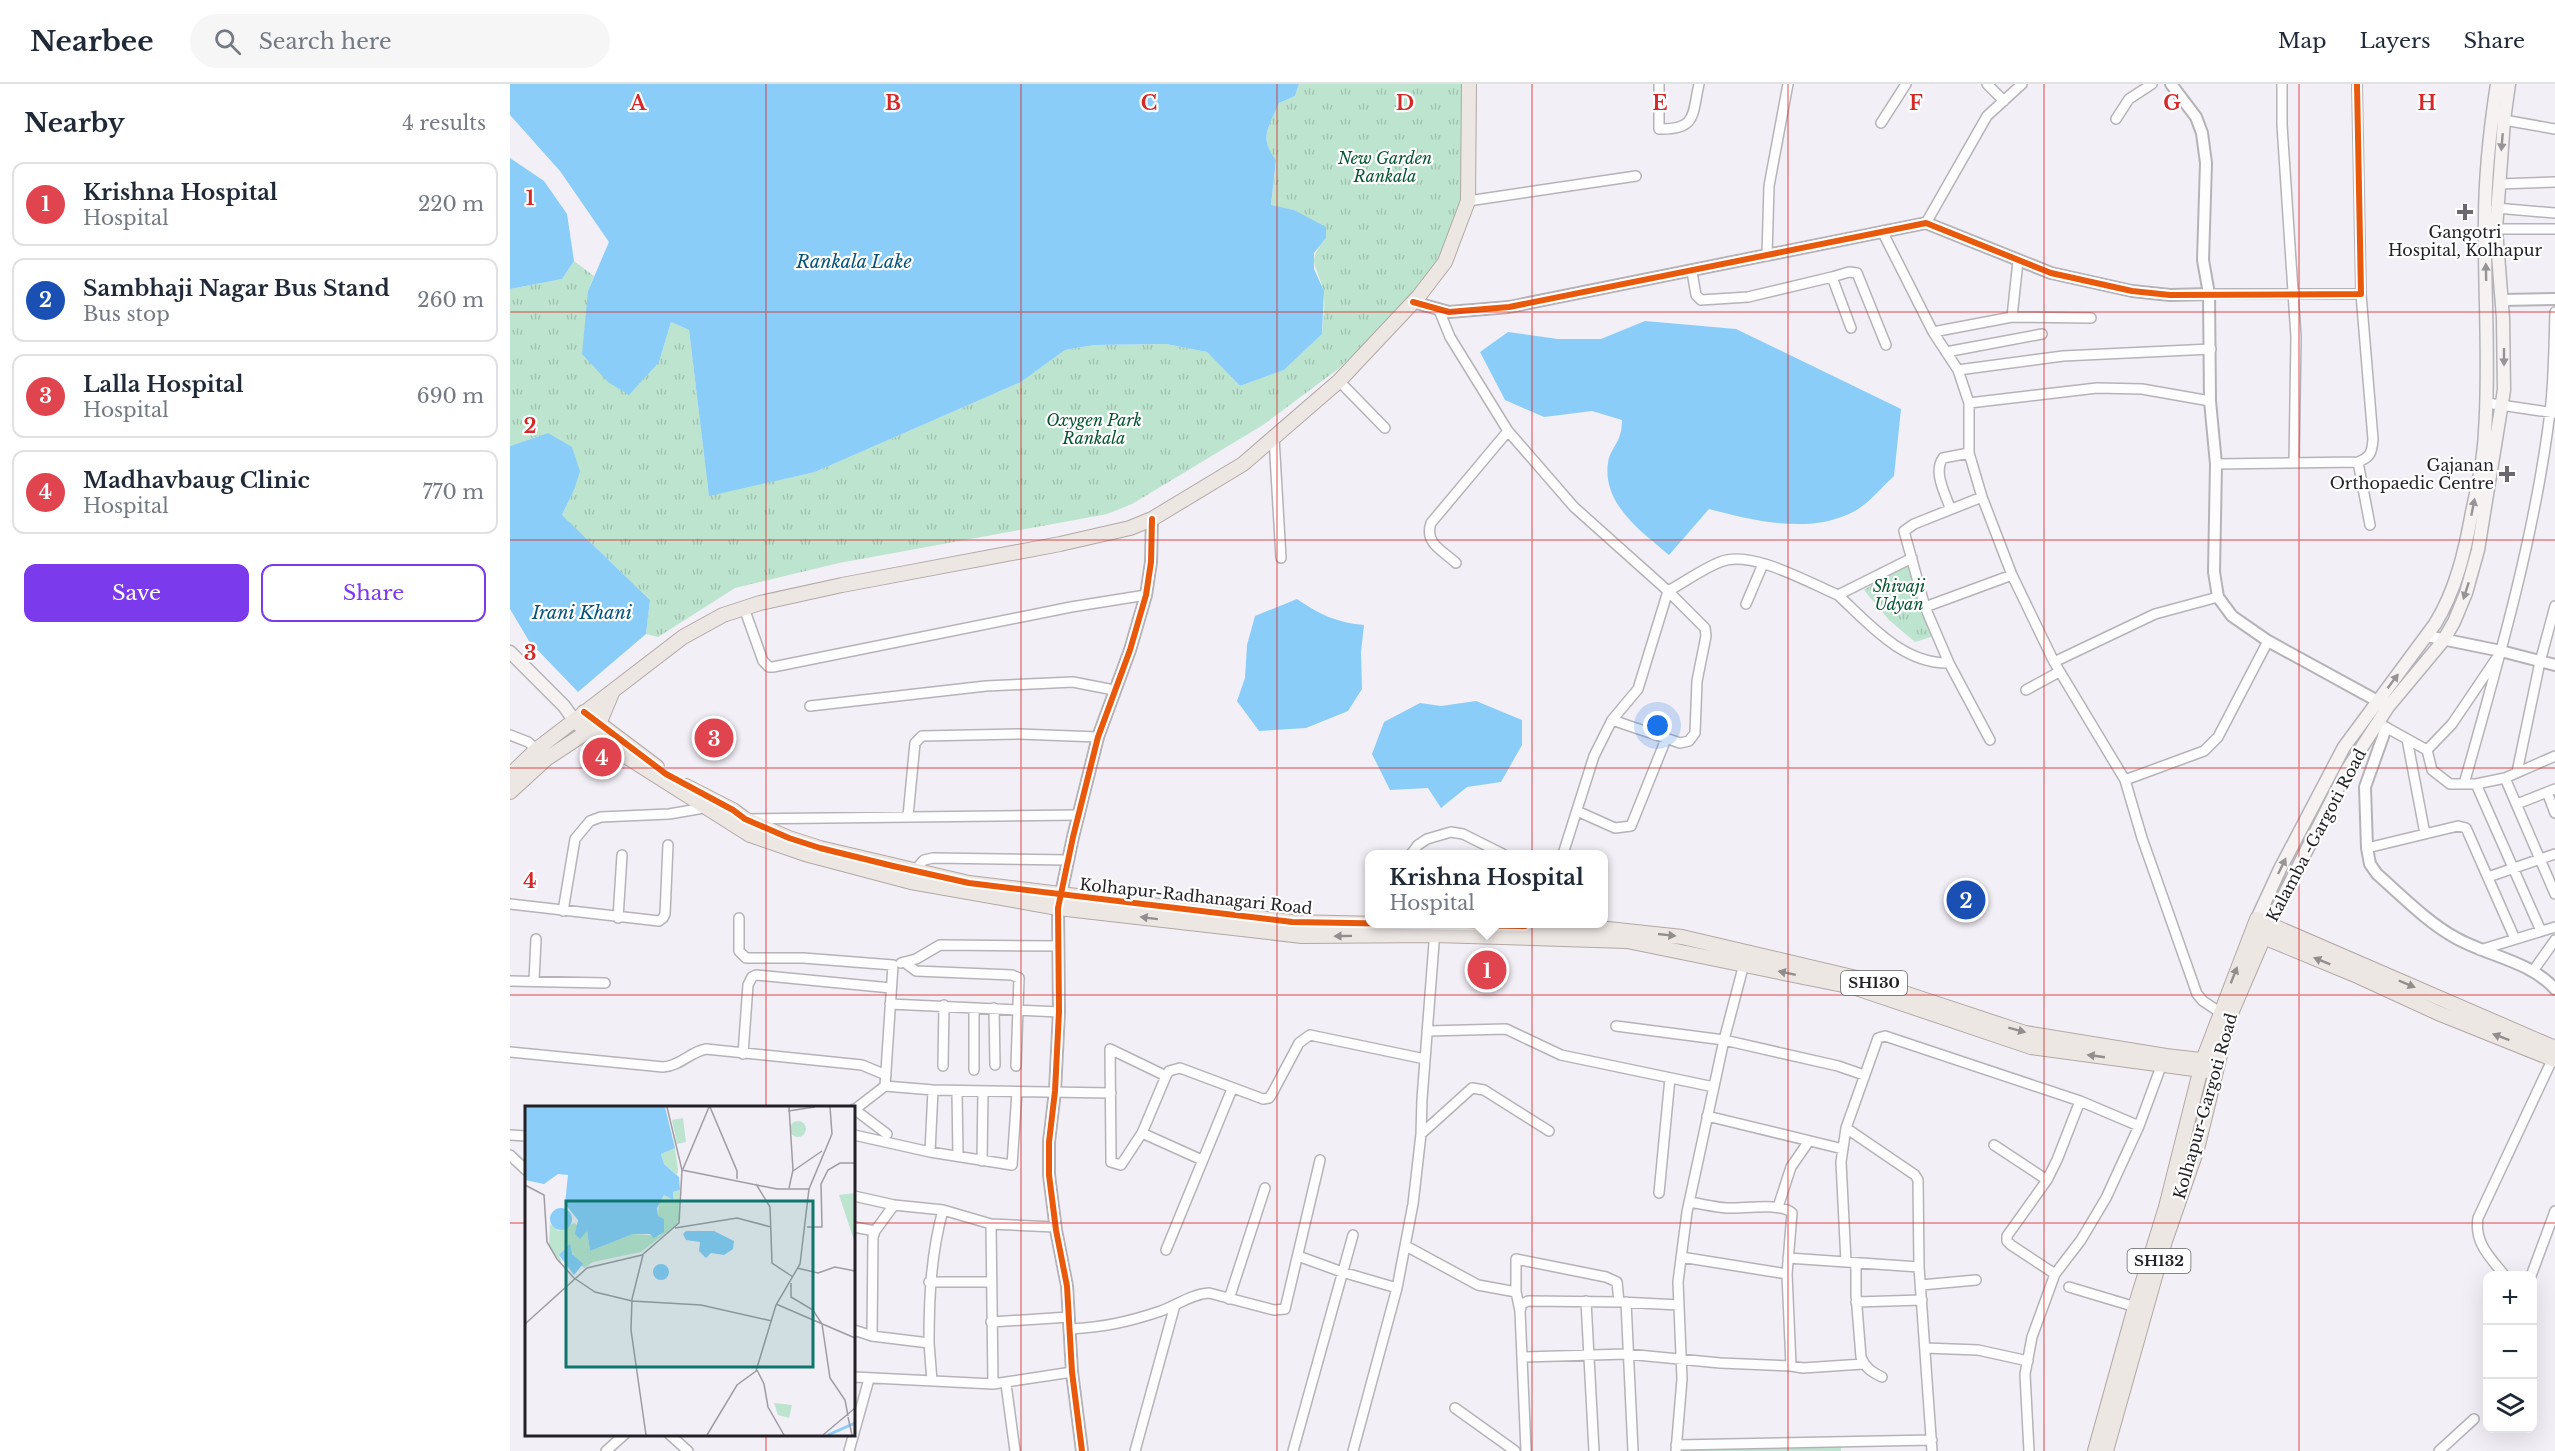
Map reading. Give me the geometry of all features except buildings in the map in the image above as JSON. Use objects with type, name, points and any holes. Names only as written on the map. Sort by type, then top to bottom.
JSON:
[{"type":"main road","points":[[510,792],[542,754],[579,716],[683,637],[723,615],[842,585],[1060,544],[1130,528],[1152,519],[1243,464],[1339,381],[1413,302],[1445,262],[1468,201],[1469,84]]},
{"type":"main road","name":"Kalamba -Gargoti Road","points":[[2260,928],[2347,770],[2382,725],[2383,704],[2448,603],[2465,548],[2481,467],[2487,403],[2486,180],[2497,84]]},
{"type":"main road","name":"Kalamba -Gargoti Road","points":[[2095,1451],[2140,1308],[2202,1065],[2260,928],[2280,869],[2344,747],[2443,641],[2466,593],[2478,550],[2502,405],[2504,357],[2496,208],[2509,84]]},
{"type":"main road","points":[[510,652],[564,706],[579,716]]},
{"type":"main road","points":[[510,774],[542,754],[594,729],[612,693]]},
{"type":"main road","name":"Kolhapur-Radhanagari Road","points":[[579,716],[594,729],[696,792],[734,810],[745,819],[820,849],[1059,901],[1292,922],[1365,924]]},
{"type":"main road","name":"SH130","points":[[594,729],[704,808],[750,835],[805,854],[911,882],[1302,936],[1435,930],[1608,929],[1682,937],[1746,957],[1865,980],[2025,1033],[2163,1061],[2217,1067]]},
{"type":"main road","name":"Kolhapur-Radhanagari Road","points":[[1418,928],[1435,930],[1480,928]]},
{"type":"main road","points":[[2260,928],[2554,1055]]},
{"type":"main road","name":"Kolhapur-Gargoti Road","points":[[2106,1451],[2140,1308],[2197,1149],[2217,1067],[2224,1015]]},
{"type":"street","points":[[1659,84],[1659,129],[1674,129],[1685,126],[1690,120],[1699,84]]},
{"type":"street","points":[[1767,256],[1769,186],[1788,84]]},
{"type":"street","points":[[1881,123],[1906,84]]},
{"type":"street","points":[[1987,84],[2004,101]]},
{"type":"street","points":[[1926,223],[1987,116],[2022,84]]},
{"type":"street","points":[[2116,119],[2129,99],[2152,84]]},
{"type":"street","points":[[2171,84],[2196,117],[2202,133],[2207,194],[2204,260],[2209,294],[2210,401],[2216,464],[2214,572],[2218,597],[2232,616],[2268,641],[2383,704]]},
{"type":"street","points":[[2282,84],[2282,125],[2295,337],[2294,464]]},
{"type":"street","points":[[2216,464],[2358,462],[2367,459],[2372,453],[2373,439],[2361,294],[2357,84]]},
{"type":"street","points":[[2504,120],[2555,129]]},
{"type":"street","points":[[1468,201],[1636,176]]},
{"type":"street","points":[[2499,184],[2555,182]]},
{"type":"street","points":[[2496,208],[2555,213]]},
{"type":"street","points":[[1413,302],[1449,312],[1509,307],[1692,272],[1926,223],[2051,273],[2132,291],[2170,295],[2361,294]]},
{"type":"street","points":[[2496,229],[2555,229]]},
{"type":"street","points":[[1882,231],[1933,332],[1958,370],[1969,403],[1969,453],[1982,497],[2012,574],[2059,672],[2125,780],[2142,838],[2197,994],[2203,1001],[2224,1015]]},
{"type":"street","points":[[2012,317],[2018,261]]},
{"type":"street","points":[[1692,272],[1695,295],[1701,300],[1748,297],[1849,272],[1857,273],[1886,345]]},
{"type":"street","points":[[1832,277],[1851,328]]},
{"type":"street","points":[[2486,300],[2555,299]]},
{"type":"street","points":[[1439,310],[1450,338],[1508,431],[1574,507],[1668,591],[1705,628],[1706,636],[1698,670],[1695,733],[1689,741],[1680,743],[1612,720]]},
{"type":"street","points":[[2464,784],[2501,651],[2535,504],[2552,413],[2555,312]]},
{"type":"street","points":[[1933,332],[2012,317],[2091,318]]},
{"type":"street","points":[[1946,352],[2042,334]]},
{"type":"street","points":[[1958,370],[2063,356],[2211,349]]},
{"type":"street","points":[[1339,381],[1385,428]]},
{"type":"street","points":[[1969,403],[2097,388],[2142,389],[2210,401]]},
{"type":"street","points":[[2487,403],[2552,413]]},
{"type":"street","points":[[1456,563],[1430,540],[1428,533],[1431,523],[1508,431]]},
{"type":"street","points":[[1274,438],[1281,558]]},
{"type":"street","points":[[1950,508],[1939,464],[1943,458],[1969,453]]},
{"type":"street","points":[[2358,462],[2370,525]]},
{"type":"street","points":[[1982,497],[1950,508],[1914,524],[1905,531],[1925,607],[1949,663],[1990,740]]},
{"type":"street","points":[[1082,1451],[1072,1372],[1067,1286],[1050,1190],[1049,1145],[1055,1091],[1059,1012],[1059,901],[1098,737],[1130,650],[1146,595],[1151,562],[1152,519]]},
{"type":"street","points":[[1838,595],[1912,558]]},
{"type":"street","points":[[1565,850],[1594,756],[1612,720],[1638,689],[1668,591],[1721,561],[1744,559],[1763,564],[1838,595],[1888,641],[1930,662],[1949,663]]},
{"type":"street","points":[[1746,604],[1763,564]]},
{"type":"street","points":[[1925,607],[2012,574]]},
{"type":"street","points":[[744,608],[763,661],[769,667],[773,667],[1071,607],[1146,595]]},
{"type":"street","points":[[2054,662],[2155,614],[2218,597]]},
{"type":"street","points":[[2517,772],[2540,662],[2555,606]]},
{"type":"street","points":[[2427,636],[2555,665]]},
{"type":"street","points":[[2125,780],[2204,751],[2212,745],[2268,641]]},
{"type":"street","points":[[2427,750],[2452,724],[2501,651]]},
{"type":"street","points":[[2026,690],[2059,672]]},
{"type":"street","points":[[810,706],[997,685],[1073,682],[1114,690]]},
{"type":"street","points":[[2555,756],[2505,778],[2476,783],[2450,784],[2432,770],[2427,750],[2382,725],[2365,787],[2367,848],[2370,864],[2377,874],[2440,928],[2480,950],[2534,971],[2555,989]]},
{"type":"street","points":[[908,816],[915,743],[922,736],[1019,734],[1098,737]]},
{"type":"street","points":[[510,735],[528,742],[542,754]]},
{"type":"street","points":[[1577,812],[1615,828],[1631,826],[1666,739]]},
{"type":"street","points":[[2408,739],[2425,834]]},
{"type":"street","points":[[2505,778],[2555,894]]},
{"type":"street","points":[[2476,783],[2541,931]]},
{"type":"street","points":[[2517,804],[2551,791],[2555,813]]},
{"type":"street","points":[[563,911],[573,845],[578,834],[590,821],[600,817],[669,814],[704,808]]},
{"type":"street","points":[[745,819],[1078,815]]},
{"type":"street","points":[[2367,848],[2458,826],[2466,828],[2515,939]]},
{"type":"street","points":[[1414,850],[1418,844],[1427,839],[1451,832],[1463,834],[1493,850]]},
{"type":"street","points":[[510,904],[618,918],[654,921],[663,918],[668,845]]},
{"type":"street","points":[[2488,877],[2555,854]]},
{"type":"street","points":[[618,918],[622,855]]},
{"type":"street","points":[[914,871],[919,864],[933,858],[1069,860]]},
{"type":"street","points":[[740,918],[739,951],[741,956],[746,958],[803,958],[893,964],[916,959],[940,945],[1058,946]]},
{"type":"street","points":[[2480,950],[2555,927]]},
{"type":"street","points":[[1353,1451],[1406,1246],[1421,1134],[1435,930]]},
{"type":"street","points":[[534,981],[536,939]]},
{"type":"street","points":[[2534,971],[2555,940]]},
{"type":"street","points":[[1746,957],[1707,1116],[1689,1202],[1681,1257],[1678,1282],[1682,1359],[1676,1448],[1932,1440]]},
{"type":"street","points":[[904,962],[916,972],[1016,976],[1019,982],[1016,1066]]},
{"type":"street","points":[[885,1086],[893,964]]},
{"type":"street","points":[[743,1054],[748,985],[752,977],[756,975],[891,988]]},
{"type":"street","points":[[510,981],[605,983]]},
{"type":"street","points":[[890,1004],[1059,1012]]},
{"type":"street","points":[[943,1066],[945,1005]]},
{"type":"street","points":[[974,1008],[974,1070]]},
{"type":"street","points":[[994,1008],[995,1065]]},
{"type":"street","points":[[1616,1026],[1724,1040],[1864,1074]]},
{"type":"street","points":[[1427,1030],[1506,1029],[1561,1055],[1714,1087]]},
{"type":"street","points":[[1166,1076],[1110,1049],[1111,1162],[1121,1165],[1142,1133],[1169,1071],[1180,1068],[1257,1099],[1269,1098],[1299,1043],[1310,1035],[1425,1059]]},
{"type":"street","points":[[1863,1364],[1842,1206],[1843,1149],[1846,1128],[1878,1038],[1885,1036],[2080,1101],[2139,1126]]},
{"type":"street","points":[[510,1052],[671,1067],[705,1049],[862,1065],[886,1074]]},
{"type":"street","points":[[2502,1271],[2479,1242],[2476,1231],[2478,1218],[2554,1055]]},
{"type":"street","points":[[2029,1451],[2025,1374],[2032,1336],[2055,1274],[2081,1240],[2106,1198],[2139,1126],[2163,1061]]},
{"type":"street","points":[[1659,1193],[1670,1078]]},
{"type":"street","points":[[855,1108],[885,1086],[957,1091],[1111,1093]]},
{"type":"street","points":[[1421,1134],[1472,1088],[1484,1090],[1549,1131]]},
{"type":"street","points":[[1166,1250],[1232,1089]]},
{"type":"street","points":[[930,1152],[933,1090]]},
{"type":"street","points":[[957,1091],[958,1156]]},
{"type":"street","points":[[982,1156],[983,1091]]},
{"type":"street","points":[[855,1135],[930,1152],[969,1157],[982,1156],[1012,1165],[1017,1092]]},
{"type":"street","points":[[2055,1274],[2007,1240],[2007,1236],[2047,1180],[2080,1101]]},
{"type":"street","points":[[855,1110],[887,1134]]},
{"type":"street","points":[[1707,1116],[1843,1149]]},
{"type":"street","points":[[1846,1128],[1915,1175],[1918,1180],[1919,1267],[1932,1451]]},
{"type":"street","points":[[1142,1133],[1202,1161]]},
{"type":"street","points":[[510,1135],[525,1136]]},
{"type":"street","points":[[1778,1208],[1781,1190],[1791,1167],[1809,1141]]},
{"type":"street","points":[[1994,1145],[2047,1180]]},
{"type":"street","points":[[510,1155],[525,1169]]},
{"type":"street","points":[[1070,1329],[1116,1325],[1200,1294],[1209,1293],[1274,1310],[1285,1309],[1320,1161]]},
{"type":"street","points":[[1229,1299],[1265,1188]]},
{"type":"street","points":[[855,1196],[894,1205],[943,1210],[991,1224],[1055,1227]]},
{"type":"street","points":[[1689,1202],[1726,1208],[1788,1209],[1792,1213],[1787,1274],[1791,1366]]},
{"type":"street","points":[[872,1336],[875,1231],[894,1205]]},
{"type":"street","points":[[932,1381],[929,1343],[929,1282],[934,1244],[943,1210]]},
{"type":"street","points":[[2532,1271],[2555,1211]]},
{"type":"street","points":[[991,1224],[993,1384]]},
{"type":"street","points":[[855,1227],[875,1231]]},
{"type":"street","points":[[1293,1451],[1353,1235]]},
{"type":"street","points":[[1406,1246],[1478,1285],[1516,1292]]},
{"type":"street","points":[[1298,1256],[1397,1288]]},
{"type":"street","points":[[1681,1257],[1787,1274]]},
{"type":"street","points":[[1788,1258],[1919,1267]]},
{"type":"street","points":[[1526,1451],[1523,1357],[1520,1311],[1516,1292],[1516,1259],[1612,1278],[1619,1288],[1623,1302],[1633,1451]]},
{"type":"street","points":[[1920,1285],[1976,1280]]},
{"type":"street","points":[[929,1282],[990,1282]]},
{"type":"street","points":[[2069,1287],[2140,1308]]},
{"type":"street","points":[[1856,1302],[1922,1300]]},
{"type":"street","points":[[1520,1311],[1522,1304],[1528,1301],[1679,1305]]},
{"type":"street","points":[[1586,1301],[1594,1451]]},
{"type":"street","points":[[1135,1451],[1175,1305]]},
{"type":"street","points":[[991,1322],[1070,1317]]},
{"type":"street","points":[[855,1330],[872,1336],[929,1343]]},
{"type":"street","points":[[1925,1348],[1978,1350],[2028,1360]]},
{"type":"street","points":[[1523,1357],[1627,1354],[1803,1368],[1863,1364],[1882,1377]]},
{"type":"street","points":[[855,1377],[1006,1384],[1072,1372]]},
{"type":"street","points":[[855,1430],[869,1379]]},
{"type":"street","points":[[1006,1384],[1016,1451]]},
{"type":"street","points":[[1455,1408],[1515,1451]]},
{"type":"street","points":[[2439,1451],[2474,1419]]},
{"type":"street","points":[[606,1451],[623,1436]]},
{"type":"street","points":[[671,1436],[688,1451]]},
{"type":"street","points":[[849,1451],[853,1436]]},
{"type":"green space","name":"Oxygen Park Rankala","points":[[1299,84],[1469,84],[1468,201],[1445,262],[1405,305],[1338,369],[1263,425],[1132,504],[1107,514],[839,563],[735,588],[658,637],[646,634],[650,600],[562,515],[574,490],[548,433],[510,446],[510,289],[562,279],[574,261],[594,276],[588,291],[659,362],[671,322],[689,330],[709,495],[815,472],[1021,382],[1065,350],[1094,345],[1166,344],[1207,352],[1240,386],[1284,370],[1322,334],[1324,312],[1323,290],[1314,259],[1326,238],[1294,210],[1271,206],[1276,161],[1267,145],[1267,132],[1279,103],[1295,96]]},
{"type":"green space","name":"Shivaji Udyan","points":[[1912,558],[1937,635],[1915,642],[1889,620],[1864,590]]},
{"type":"green space","points":[[1841,1445],[1841,1451],[1679,1451],[1680,1448]]},
{"type":"water","name":"Rankala Lake","points":[[510,84],[1299,84],[1295,96],[1279,103],[1267,132],[1267,145],[1276,160],[1271,205],[1294,210],[1326,227],[1326,238],[1314,253],[1314,269],[1324,291],[1322,334],[1284,370],[1240,386],[1207,352],[1166,344],[1094,345],[1065,350],[1021,382],[815,472],[709,496],[689,330],[671,322],[659,362],[629,395],[608,382],[582,354],[588,291],[609,242],[560,171],[510,115]]},
{"type":"water","points":[[510,158],[544,181],[567,214],[574,261],[562,279],[510,289]]},
{"type":"water","points":[[1645,321],[1736,329],[1901,409],[1894,476],[1860,508],[1838,518],[1820,522],[1783,524],[1709,509],[1669,555],[1626,516],[1611,491],[1608,463],[1620,435],[1622,420],[1592,411],[1544,417],[1505,400],[1480,352],[1508,332],[1558,339],[1601,339]]},
{"type":"water","name":"Irani Khani","points":[[548,433],[572,447],[580,471],[562,515],[650,600],[646,634],[578,692],[529,641],[510,609],[510,446]]},
{"type":"water","points":[[1297,599],[1329,617],[1364,625],[1361,652],[1362,689],[1348,711],[1306,728],[1259,731],[1237,701],[1245,678],[1247,645],[1255,616]]},
{"type":"water","points":[[1476,701],[1522,720],[1522,745],[1501,782],[1467,787],[1441,808],[1428,788],[1390,790],[1372,754],[1384,722],[1420,703],[1441,706]]},
{"type":"cycle path","points":[[1413,302],[1449,312],[1509,307],[1926,223],[2051,273],[2132,291],[2170,295],[2361,294],[2357,84]]},
{"type":"cycle path","points":[[1082,1451],[1072,1372],[1067,1286],[1056,1230],[1049,1175],[1049,1142],[1055,1091],[1059,1012],[1058,908],[1098,737],[1130,650],[1146,595],[1151,562],[1152,519]]},
{"type":"cycle path","points":[[584,712],[666,774],[733,810],[745,819],[789,838],[820,848],[969,883],[1292,922],[1365,923]]},
{"type":"place","name":"Gangotri Hospital, Kolhapur","points":[[2465,212]]},
{"type":"place","name":"Gajanan Orthopaedic Centre","points":[[2507,474]]},
{"type":"place","name":"Lalla Hospital","points":[[714,738]]},
{"type":"place","name":"Madhavbaug Clinic","points":[[602,757]]},
{"type":"place","name":"Sambhaji Nagar Bus Stand","points":[[1966,900]]},
{"type":"place","name":"Krishna Hospital","points":[[1487,970]]},
{"type":"park label","name":"New Garden Rankala","points":[[1385,167]]}]
